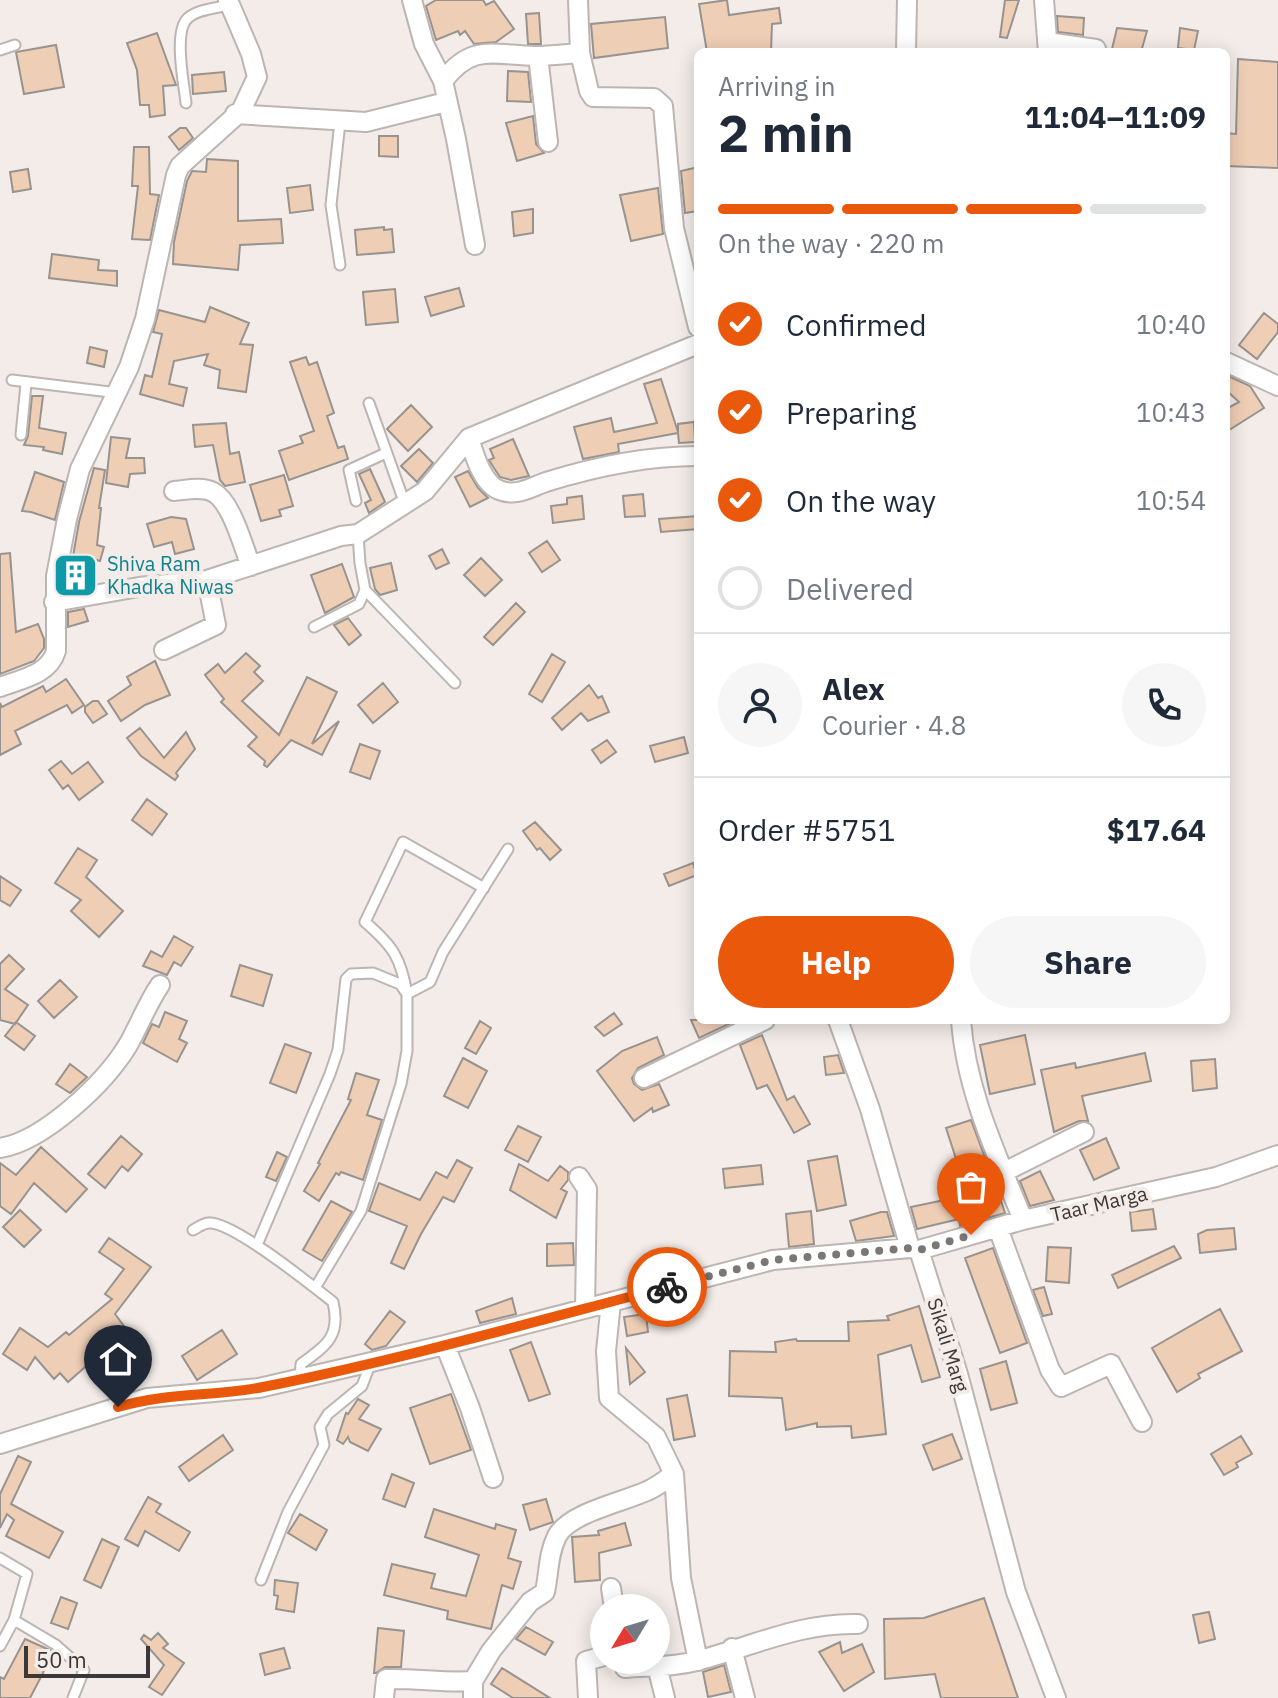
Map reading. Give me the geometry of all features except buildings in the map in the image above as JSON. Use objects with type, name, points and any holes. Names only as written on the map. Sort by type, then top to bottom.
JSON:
[{"type":"street","points":[[412,0],[424,44],[443,81],[475,245]]},
{"type":"street","points":[[578,0],[580,53],[593,97],[654,98],[663,106],[674,228],[694,310]]},
{"type":"street","points":[[906,48],[907,0]]},
{"type":"street","points":[[1044,0],[1048,47],[1072,48]]},
{"type":"street","points":[[0,687],[40,672],[53,662],[56,651],[56,576],[80,469],[118,393],[145,319],[176,175],[180,166],[241,111],[257,77],[251,54],[229,2]]},
{"type":"street","points":[[443,81],[455,66],[468,57],[483,53],[538,56],[580,53]]},
{"type":"street","points":[[538,56],[548,142]]},
{"type":"street","points":[[235,114],[366,122],[446,102]]},
{"type":"street","points":[[54,602],[139,587],[207,580],[341,536],[358,534],[425,491],[469,438],[694,346]]},
{"type":"street","points":[[1230,364],[1278,386]]},
{"type":"street","points":[[469,438],[490,485],[515,494],[576,472],[669,456],[694,456]]},
{"type":"street","points":[[174,491],[212,491],[221,499],[230,512],[251,566]]},
{"type":"street","points":[[164,650],[216,625],[207,580]]},
{"type":"street","points":[[0,1148],[29,1140],[107,1074],[127,1046],[160,985]]},
{"type":"street","points":[[644,1078],[757,1024]]},
{"type":"street","name":"Sikali Marg","points":[[839,1024],[958,1374],[1016,1592],[1056,1698]]},
{"type":"street","points":[[961,1024],[971,1087],[1023,1220]]},
{"type":"street","points":[[1004,1172],[1084,1132]]},
{"type":"street","name":"Taar Marga","points":[[914,1249],[1023,1220],[1216,1177],[1278,1155]]},
{"type":"street","points":[[579,1177],[587,1189],[585,1309]]},
{"type":"street","points":[[998,1228],[1050,1370],[1061,1387],[1111,1364],[1142,1422]]},
{"type":"street","points":[[0,1444],[147,1398],[259,1388],[445,1345],[773,1260],[914,1249]]},
{"type":"street","points":[[611,1302],[606,1351],[609,1398],[656,1437],[674,1474],[681,1578],[698,1661]]},
{"type":"street","points":[[445,1345],[493,1478]]},
{"type":"street","points":[[384,1698],[386,1679],[406,1678],[473,1690],[491,1651],[530,1602],[545,1592],[552,1552],[558,1534],[567,1524],[651,1490],[674,1474]]},
{"type":"street","points":[[611,1588],[612,1594]]},
{"type":"street","points":[[670,1664],[698,1661],[732,1648],[816,1626],[858,1624]]},
{"type":"street","points":[[732,1648],[745,1698]]},
{"type":"street","points":[[588,1698],[586,1661],[590,1660]]},
{"type":"street","points":[[659,1674],[665,1698]]},
{"type":"lane","points":[[186,103],[180,32],[185,19],[229,2]]},
{"type":"lane","points":[[0,50],[15,45]]},
{"type":"lane","points":[[340,122],[331,205],[340,265]]},
{"type":"lane","points":[[12,380],[118,393]]},
{"type":"lane","points":[[21,435],[26,384]]},
{"type":"lane","points":[[369,403],[405,504]]},
{"type":"lane","points":[[356,501],[349,470],[386,453]]},
{"type":"lane","points":[[358,534],[365,590],[455,683]]},
{"type":"lane","points":[[314,627],[359,604],[365,590]]},
{"type":"lane","points":[[315,1288],[361,1211],[392,1114],[407,1051],[407,994],[402,964],[391,946],[365,922],[403,842],[484,888]]},
{"type":"lane","points":[[407,994],[430,982],[443,952],[508,849]]},
{"type":"lane","points":[[257,1245],[330,1074],[338,1050],[346,979],[351,974],[373,973],[394,979],[407,994]]},
{"type":"lane","points":[[193,1230],[205,1223],[213,1223],[257,1245],[333,1302],[338,1320],[335,1331],[323,1348],[301,1364],[300,1378]]},
{"type":"lane","points":[[261,1580],[288,1512],[324,1445],[320,1427],[328,1414],[362,1386],[371,1362]]},
{"type":"lane","points":[[0,1558],[27,1574],[14,1620],[0,1646]]},
{"type":"lane","points":[[14,1620],[56,1645],[84,1670],[73,1698]]},
{"type":"way so far","points":[[667,1287],[773,1260],[910,1248],[919,1250],[971,1235]]},
{"type":"place","name":"Shiva Ram Khadka Niwas","points":[[76,576]]},
{"type":"route","points":[[118,1407],[147,1398],[259,1388],[445,1345],[667,1287]]}]
